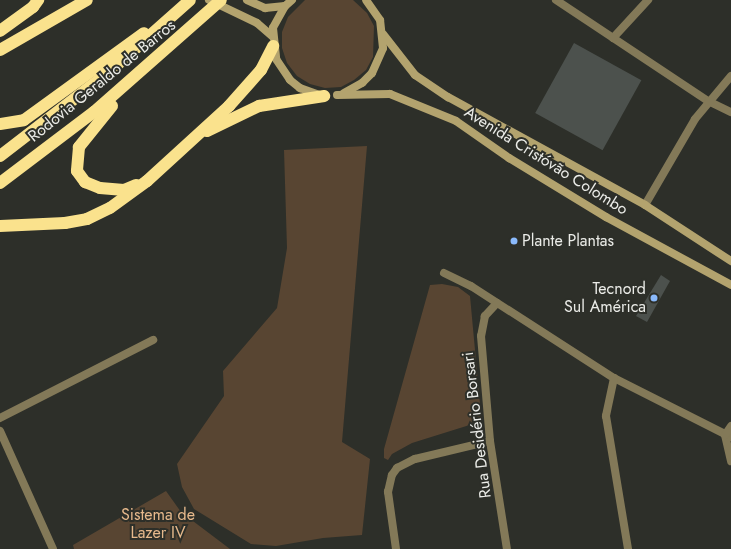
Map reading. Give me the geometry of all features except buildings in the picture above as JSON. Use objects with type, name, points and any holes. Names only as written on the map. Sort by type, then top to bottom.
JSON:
[{"type":"highway","points":[[0,31],[33,7],[38,0]]},
{"type":"highway","points":[[0,50],[88,0]]},
{"type":"highway","points":[[0,124],[24,120],[190,0]]},
{"type":"highway","name":"Rodovia Geraldo de Barros","points":[[0,156],[109,72],[190,0]]},
{"type":"highway","name":"Rodovia Geraldo de Barros","points":[[0,183],[94,112],[176,41],[209,6],[221,0]]},
{"type":"highway","points":[[147,181],[124,190],[100,188],[85,182],[80,176],[76,157],[96,122],[176,41]]},
{"type":"highway","points":[[0,226],[64,223],[87,219],[110,208],[147,181],[250,84],[273,42]]},
{"type":"highway","points":[[195,137],[259,106],[324,96]]},
{"type":"street","points":[[247,0],[265,8],[285,6]]},
{"type":"street","points":[[292,0],[285,6],[273,28],[273,42],[279,65],[290,80],[300,88],[324,96]]},
{"type":"street","points":[[337,95],[350,91],[372,73],[379,61],[383,34],[380,20],[366,0]]},
{"type":"street","points":[[556,0],[708,101],[731,112]]},
{"type":"street","points":[[613,38],[648,0]]},
{"type":"street","points":[[209,6],[257,23],[273,42]]},
{"type":"street","name":"Avenida Cristóvão Colombo","points":[[383,34],[415,75],[448,97],[645,205],[731,261]]},
{"type":"street","points":[[645,205],[668,162],[708,101],[731,76]]},
{"type":"street","name":"Avenida Cristóvão Colombo","points":[[324,96],[390,94],[456,121],[509,158],[606,217],[731,285]]},
{"type":"street","points":[[444,273],[497,302],[614,378],[728,436]]},
{"type":"street","name":"Rua Desidério Borsari","points":[[497,302],[485,316],[481,336],[490,441],[507,549]]},
{"type":"street","points":[[0,418],[153,340]]},
{"type":"street","points":[[614,378],[606,416],[628,549]]},
{"type":"street","points":[[731,426],[728,436],[731,461]]},
{"type":"street","points":[[0,431],[53,549]]},
{"type":"street","points":[[396,549],[388,492],[392,475],[397,468],[415,458],[490,441]]},
{"type":"green space","points":[[305,0],[353,0],[367,13],[374,26],[373,57],[366,70],[354,80],[341,87],[325,88],[310,84],[297,76],[287,63],[282,48],[282,32],[288,17]]},
{"type":"green space","points":[[367,146],[342,442],[370,459],[362,535],[323,538],[276,546],[251,544],[194,509],[182,487],[177,464],[224,396],[223,371],[277,308],[287,248],[284,150]]},
{"type":"green space","points":[[442,284],[458,287],[470,296],[481,415],[476,423],[412,443],[392,454],[388,460],[384,458],[384,449],[430,285]]},
{"type":"green space","name":"Sistema de Lazer IV","points":[[166,491],[181,512],[230,549],[74,549],[73,545]]},
{"type":"place","name":"Plante Plantas","points":[[514,241]]},
{"type":"place","name":"Tecnord Sul América","points":[[654,298]]}]
